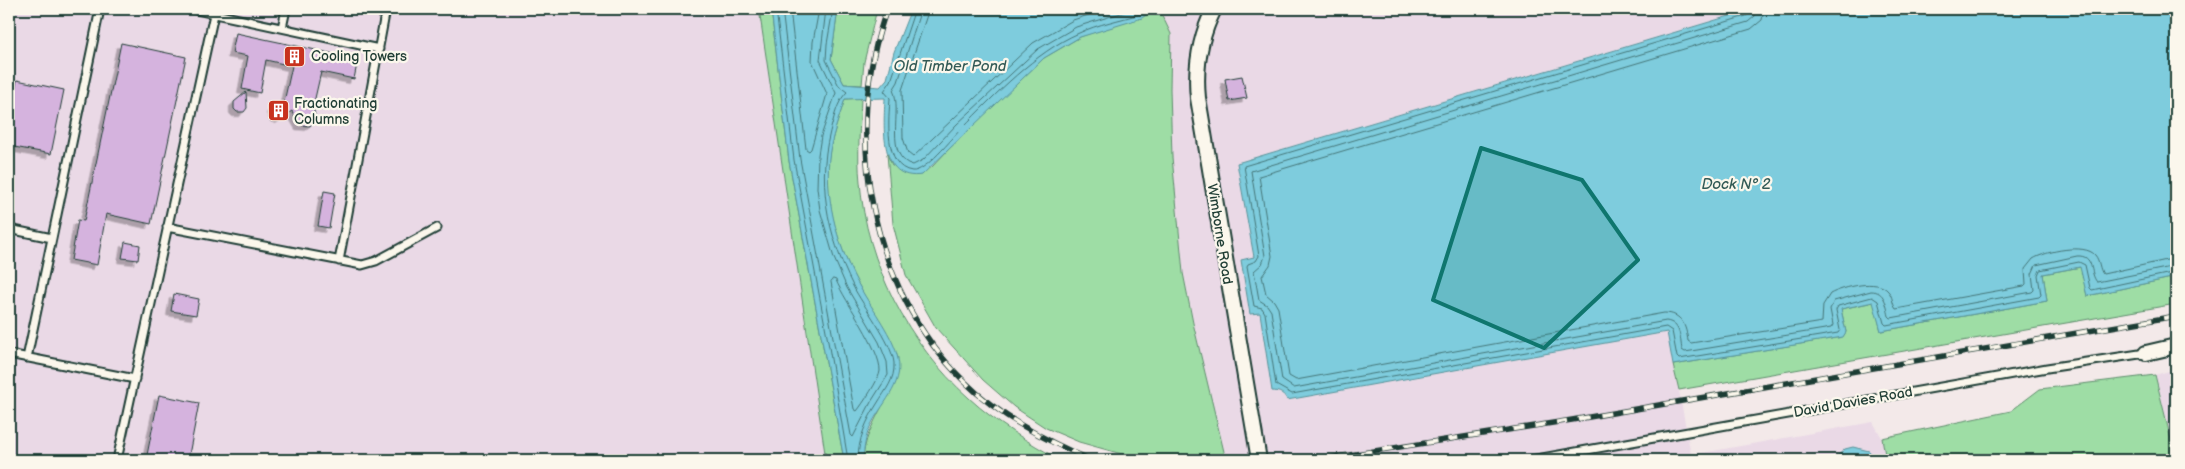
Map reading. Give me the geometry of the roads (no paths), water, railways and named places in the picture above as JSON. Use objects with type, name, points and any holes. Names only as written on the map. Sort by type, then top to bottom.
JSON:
[{"type":"street","name":"Wimborne Road","points":[[1214,9],[1206,28],[1200,54],[1197,74],[1198,91],[1259,460]]},
{"type":"street","name":"David Davies Road","points":[[2146,353],[2176,346]]},
{"type":"lane","points":[[27,358],[100,9]]},
{"type":"lane","points":[[192,9],[379,49]]},
{"type":"lane","points":[[282,28],[286,9]]},
{"type":"lane","points":[[339,261],[386,9]]},
{"type":"lane","points":[[117,460],[214,14]]},
{"type":"lane","points":[[167,227],[353,264],[369,264],[437,228]]},
{"type":"lane","points":[[9,229],[52,238]]},
{"type":"lane","name":"David Davies Road","points":[[1530,460],[2047,368],[2146,353]]},
{"type":"lane","points":[[9,354],[134,378]]},
{"type":"water","name":"Old Timber Pond","points":[[771,9],[838,9],[831,59],[844,84],[880,87],[887,79],[894,52],[911,9],[1154,9],[1142,18],[1080,37],[1044,58],[922,175],[908,175],[898,170],[891,161],[885,136],[885,98],[845,99],[833,136],[829,158],[829,192],[835,226],[853,274],[896,350],[899,368],[898,378],[868,431],[863,460],[844,460],[789,161]]},
{"type":"water","name":"Dock Nº 2","points":[[1753,9],[2176,9],[2176,277],[2087,296],[2080,267],[2043,274],[2047,301],[1881,331],[1873,302],[1841,309],[1846,332],[1843,337],[1673,365],[1667,332],[1287,400],[1281,393],[1272,391],[1260,313],[1250,314],[1241,260],[1254,257],[1237,163]]},
{"type":"water","points":[[1853,447],[1869,451],[1878,460],[1833,460],[1845,449]]},
{"type":"railway","points":[[887,9],[873,56],[867,106],[867,156],[873,206],[886,255],[906,301],[932,343],[964,381],[978,394],[1024,427],[1091,460]]},
{"type":"railway","points":[[1317,460],[1572,420],[2176,316]]},
{"type":"place","name":"Cooling Towers","points":[[295,56]]},
{"type":"place","name":"Fractionating Columns","points":[[278,111]]}]
